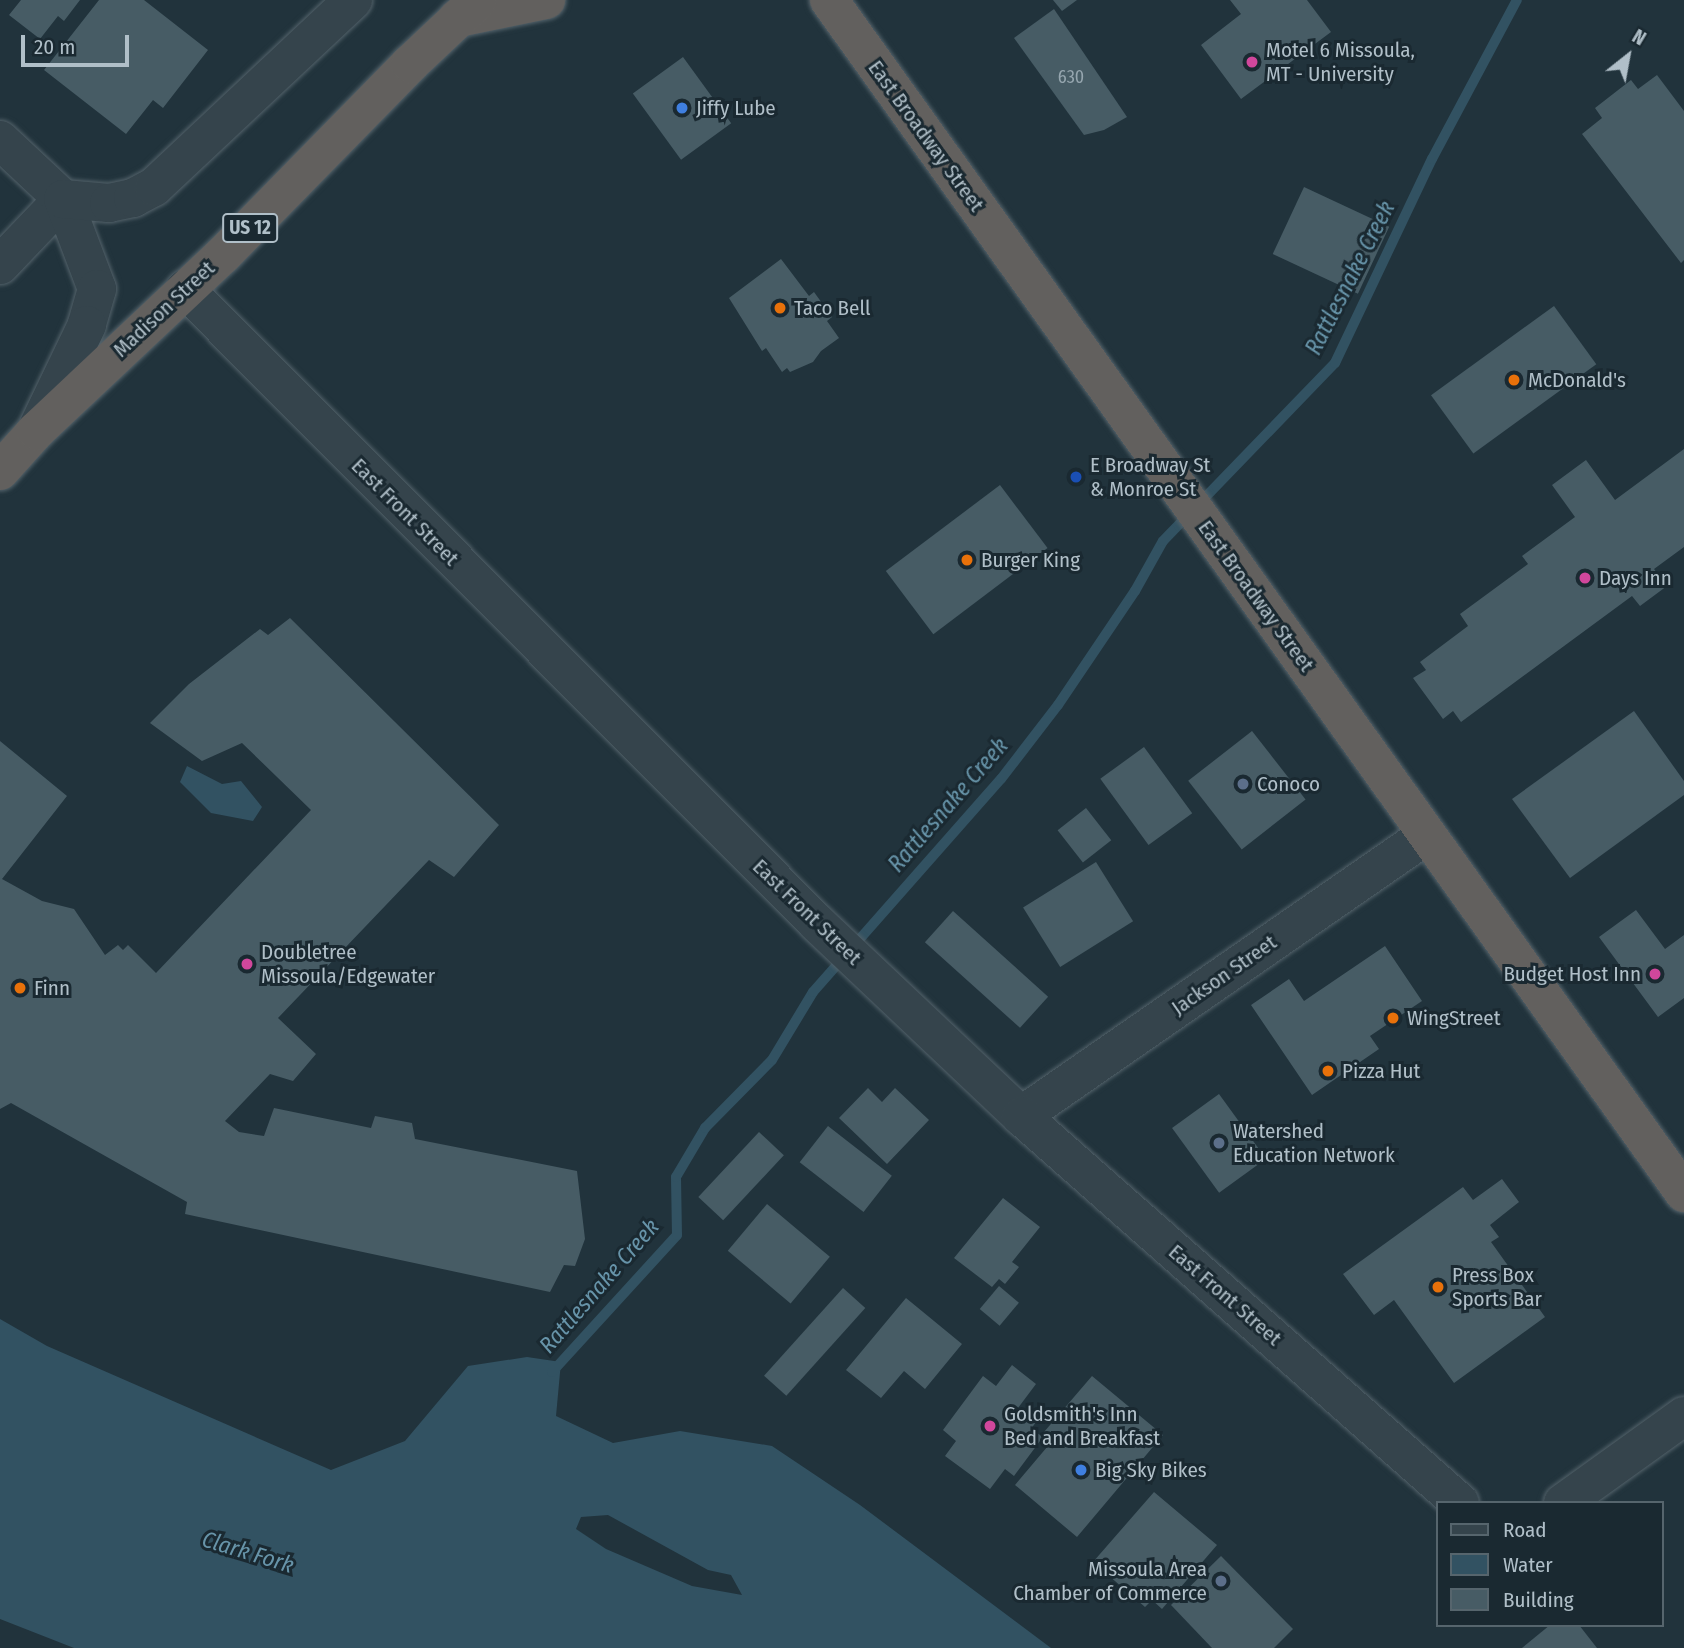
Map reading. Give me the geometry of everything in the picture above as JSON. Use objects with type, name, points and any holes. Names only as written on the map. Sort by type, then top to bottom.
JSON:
[{"type":"highway","name":"US 12","points":[[468,9],[547,0]]},
{"type":"highway","name":"East Broadway Street","points":[[829,0],[1684,1193]]},
{"type":"highway","name":"Madison Street","points":[[0,471],[36,431],[185,289],[468,9]]},
{"type":"street","points":[[63,199],[109,203],[134,198],[154,187],[353,0]]},
{"type":"street","points":[[0,140],[63,199],[97,289],[87,325],[36,431]]},
{"type":"street","points":[[0,265],[63,199]]},
{"type":"street","name":"East Front Street","points":[[185,289],[817,923],[1021,1116],[1458,1501]]},
{"type":"street","name":"Jackson Street","points":[[1021,1116],[1427,835]]},
{"type":"street","points":[[1566,1501],[1684,1416]]},
{"type":"water","points":[[187,766],[222,784],[241,781],[262,807],[253,821],[211,813],[180,782]]},
{"type":"water","name":"Clark Fork","points":[[0,1319],[47,1346],[331,1470],[405,1441],[468,1366],[527,1357],[561,1362],[556,1416],[613,1443],[680,1431],[772,1446],[860,1505],[1051,1648],[74,1648],[0,1619]],"holes":[[[608,1515],[708,1570],[731,1575],[742,1595],[692,1586],[606,1549],[576,1529],[581,1517]]]},
{"type":"building","points":[[21,0],[80,0],[64,21],[58,16],[40,39],[9,15]]},
{"type":"building","points":[[99,0],[144,0],[208,50],[163,108],[153,100],[126,134],[44,70]]},
{"type":"building","points":[[1053,0],[1077,0],[1062,11]]},
{"type":"building","name":"Motel 6 Missoula, MT - University","points":[[1230,0],[1307,0],[1331,32],[1241,99],[1201,45],[1241,14]]},
{"type":"building","points":[[1054,9],[1127,117],[1104,130],[1084,135],[1014,38]]},
{"type":"building","name":"Jiffy Lube","points":[[683,57],[731,123],[681,160],[633,93]]},
{"type":"building","points":[[1657,75],[1684,111],[1684,260],[1681,263],[1582,134],[1602,118],[1595,108],[1631,80],[1638,89]]},
{"type":"building","points":[[1304,187],[1389,227],[1358,294],[1273,254]]},
{"type":"building","name":"Taco Bell","points":[[781,259],[809,296],[814,292],[832,317],[827,321],[839,338],[821,351],[813,362],[790,372],[787,368],[782,372],[766,348],[762,351],[729,298]]},
{"type":"building","name":"McDonald's","points":[[1554,306],[1596,364],[1473,454],[1431,395]]},
{"type":"building","name":"Days Inn","points":[[1684,449],[1684,547],[1654,569],[1667,586],[1640,606],[1632,596],[1461,722],[1453,711],[1443,719],[1413,678],[1426,670],[1420,662],[1468,626],[1460,614],[1528,564],[1522,556],[1575,517],[1552,485],[1586,460],[1615,500]]},
{"type":"building","name":"Burger King","points":[[1000,485],[1048,548],[933,634],[886,571]]},
{"type":"building","name":"Doubletree Missoula/Edgewater","points":[[290,618],[499,825],[454,877],[429,860],[278,1018],[316,1054],[293,1081],[270,1074],[225,1121],[239,1132],[264,1136],[274,1108],[371,1128],[375,1116],[412,1123],[415,1139],[577,1171],[585,1239],[575,1266],[564,1265],[550,1292],[185,1214],[187,1202],[11,1103],[0,1109],[0,741],[67,796],[2,879],[42,901],[74,909],[105,955],[118,945],[123,950],[128,945],[156,973],[311,810],[242,743],[202,761],[150,723],[189,684],[260,629],[268,635]]},
{"type":"building","points":[[1634,711],[1684,781],[1684,795],[1570,878],[1512,799]]},
{"type":"building","points":[[1252,731],[1306,800],[1242,849],[1188,781]]},
{"type":"building","points":[[1144,747],[1192,813],[1149,845],[1100,779]]},
{"type":"building","points":[[1086,808],[1111,840],[1083,862],[1058,830]]},
{"type":"building","points":[[1096,862],[1133,921],[1060,967],[1023,908]]},
{"type":"building","name":"Budget Host Inn","points":[[1636,910],[1665,949],[1684,935],[1684,998],[1658,1017],[1599,937]]},
{"type":"building","points":[[953,911],[1048,997],[1020,1028],[925,942]]},
{"type":"building","points":[[1385,946],[1422,1001],[1370,1036],[1379,1049],[1312,1095],[1251,1005],[1289,979],[1304,1001]]},
{"type":"building","points":[[868,1088],[882,1102],[895,1088],[929,1120],[887,1164],[839,1118]]},
{"type":"building","name":"Watershed Education Network","points":[[1219,1094],[1266,1159],[1219,1193],[1172,1128]]},
{"type":"building","points":[[828,1126],[892,1176],[864,1212],[800,1162]]},
{"type":"building","points":[[759,1132],[784,1155],[723,1220],[698,1197]]},
{"type":"building","name":"Press Box Sports Bar","points":[[1502,1179],[1519,1202],[1490,1225],[1499,1237],[1491,1242],[1545,1317],[1454,1383],[1394,1300],[1374,1315],[1343,1274],[1463,1187],[1473,1200]]},
{"type":"building","points":[[1003,1198],[1040,1227],[1012,1262],[1019,1267],[1005,1284],[999,1279],[992,1287],[954,1258]]},
{"type":"building","points":[[767,1204],[830,1257],[791,1303],[728,1251]]},
{"type":"building","points":[[999,1286],[1019,1303],[1000,1326],[980,1309]]},
{"type":"building","points":[[843,1288],[865,1308],[786,1396],[764,1376]]},
{"type":"building","points":[[906,1298],[962,1344],[925,1389],[904,1371],[881,1398],[846,1370]]},
{"type":"building","name":"Goldsmith's Inn Bed and Breakfast","points":[[1012,1365],[1036,1384],[1018,1408],[1036,1422],[1031,1429],[1043,1437],[1014,1476],[1005,1469],[990,1489],[945,1456],[956,1441],[943,1430],[983,1376],[996,1386]]},
{"type":"building","name":"Big Sky Bikes","points":[[1092,1376],[1163,1435],[1077,1537],[1015,1485],[1053,1440],[1044,1432]]},
{"type":"building","points":[[1154,1492],[1217,1545],[1162,1609],[1152,1600],[1145,1607],[1093,1562]]},
{"type":"building","name":"Missoula Area Chamber of Commerce","points":[[1221,1556],[1293,1629],[1274,1648],[1212,1648],[1171,1605]]},
{"type":"building","points":[[1548,1627],[1581,1627],[1597,1648],[1522,1648]]},
{"type":"waterway","name":"Rattlesnake Creek","points":[[552,1372],[677,1235],[676,1177],[705,1128],[772,1060],[813,992],[1001,779],[1058,705],[1135,591],[1163,541],[1335,363],[1432,159],[1517,0]]},
{"type":"place","name":"Motel 6 Missoula, MT - University","points":[[1252,62]]},
{"type":"place","name":"Jiffy Lube","points":[[682,108]]},
{"type":"place","name":"Taco Bell","points":[[780,308]]},
{"type":"place","name":"McDonald's","points":[[1514,380]]},
{"type":"place","name":"E Broadway St & Monroe St","points":[[1076,477]]},
{"type":"place","name":"Burger King","points":[[967,560]]},
{"type":"place","name":"Days Inn","points":[[1585,578]]},
{"type":"place","name":"Conoco","points":[[1243,784]]},
{"type":"place","name":"Doubletree Missoula/Edgewater","points":[[247,964]]},
{"type":"place","name":"Budget Host Inn","points":[[1655,974]]},
{"type":"place","name":"Finn","points":[[20,988]]},
{"type":"place","name":"WingStreet","points":[[1393,1018]]},
{"type":"place","name":"Pizza Hut","points":[[1328,1071]]},
{"type":"place","name":"Watershed Education Network","points":[[1219,1143]]},
{"type":"place","name":"Press Box Sports Bar","points":[[1438,1287]]},
{"type":"place","name":"Goldsmith's Inn Bed and Breakfast","points":[[990,1426]]},
{"type":"place","name":"Big Sky Bikes","points":[[1081,1470]]},
{"type":"place","name":"Missoula Area Chamber of Commerce","points":[[1221,1581]]}]
